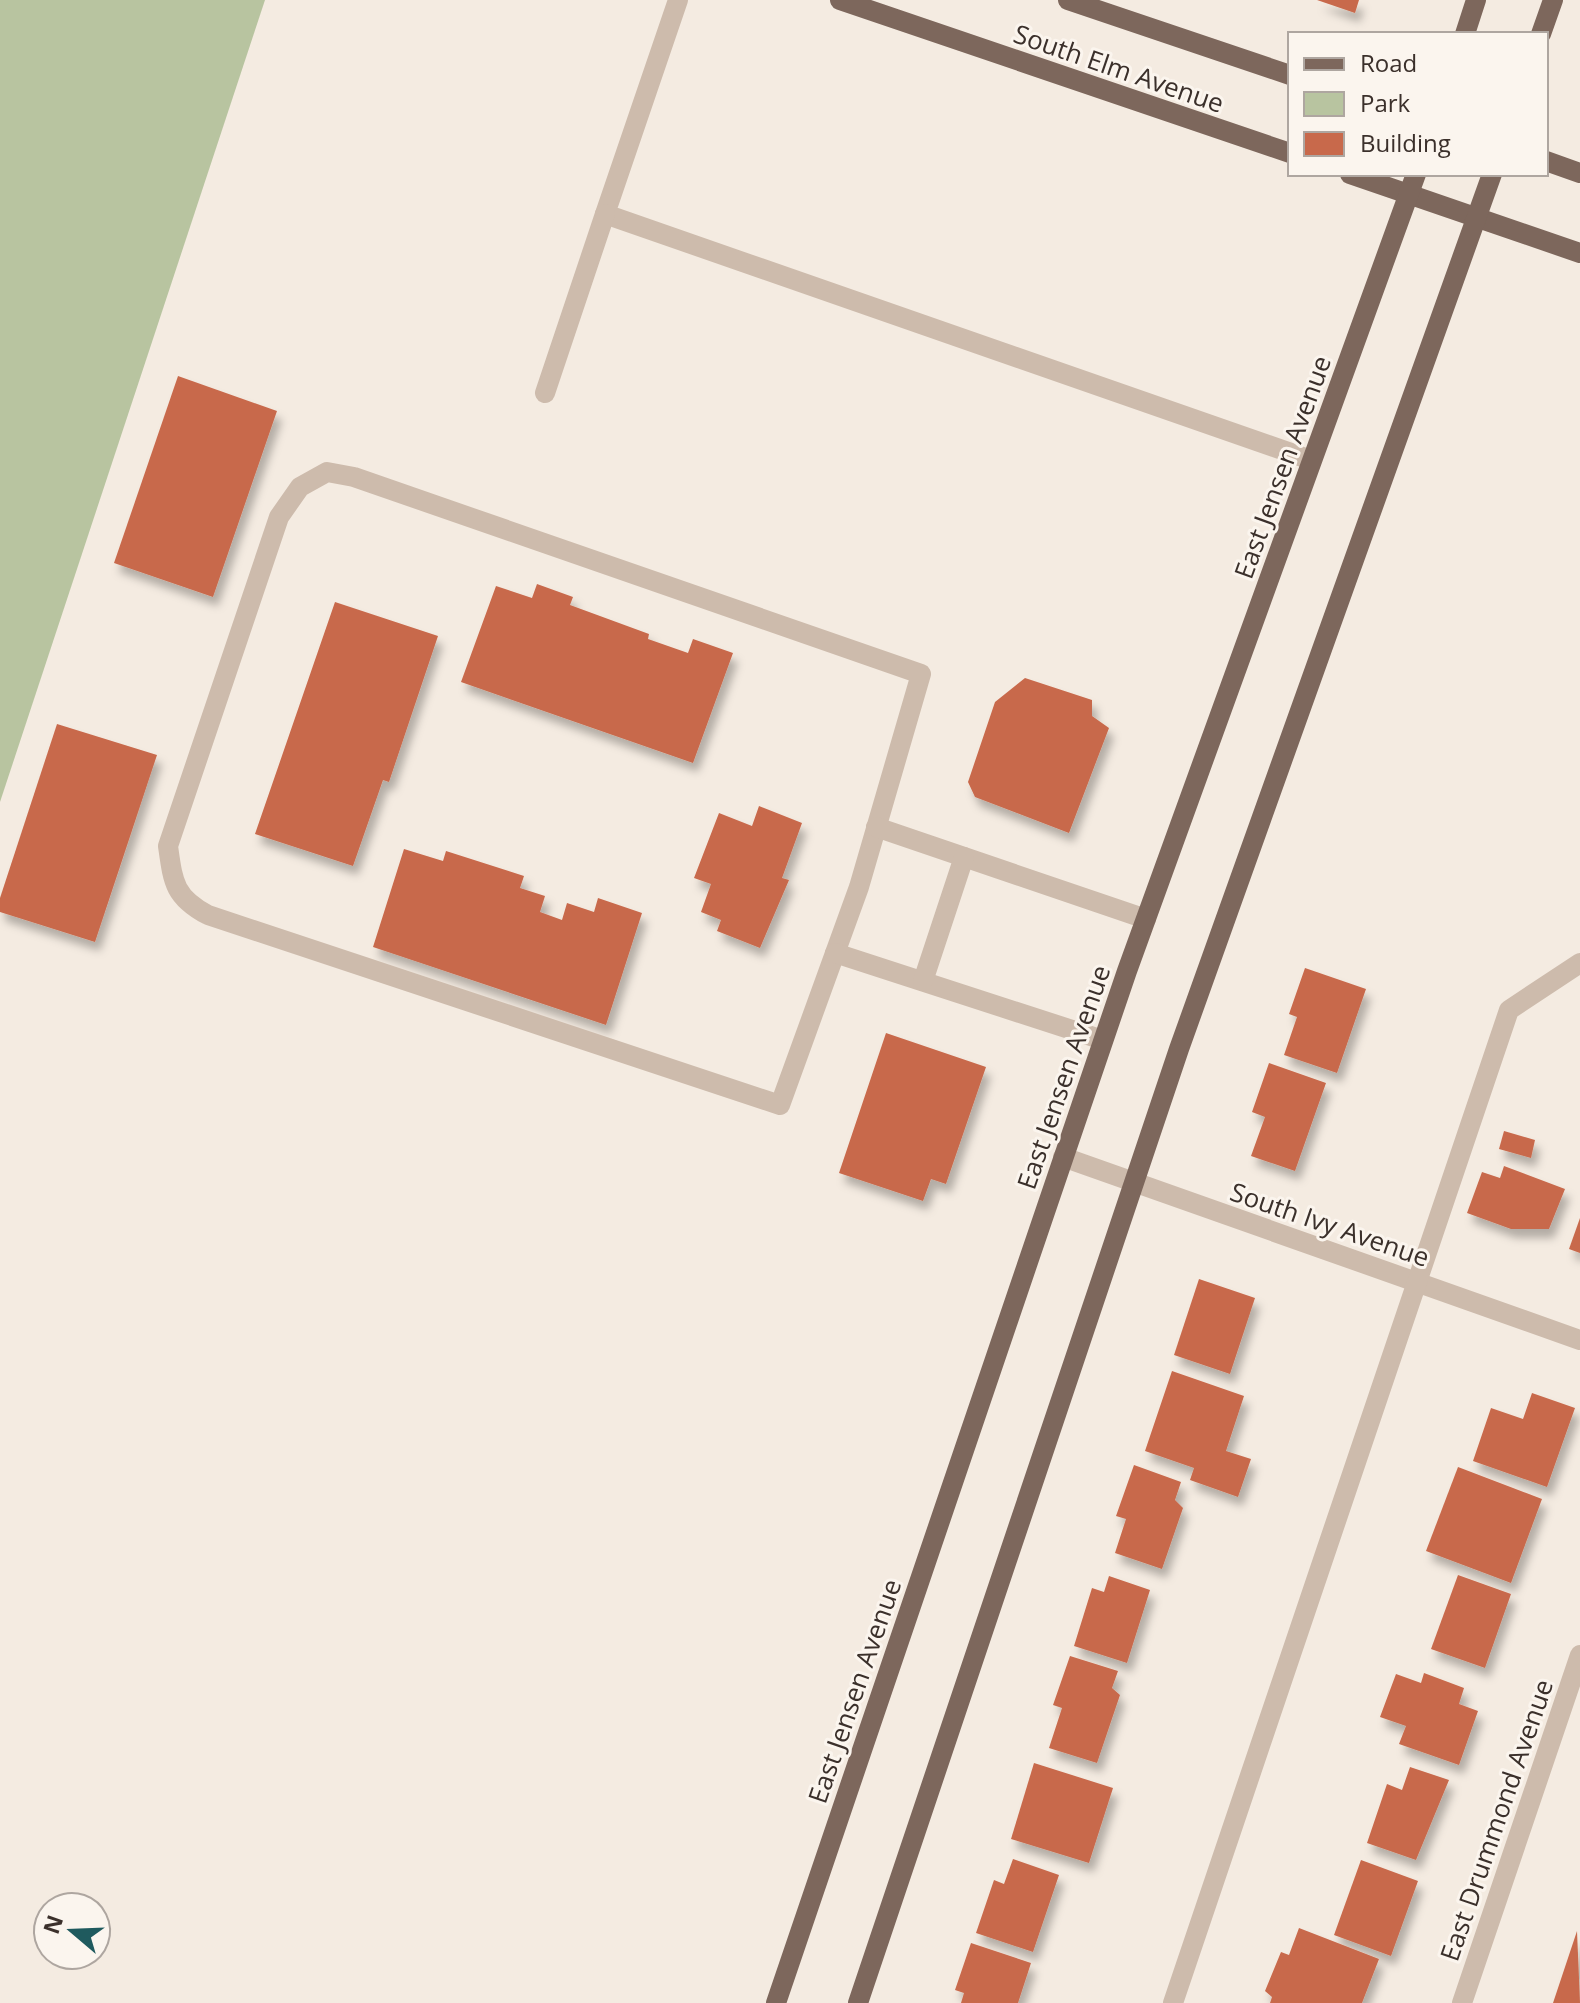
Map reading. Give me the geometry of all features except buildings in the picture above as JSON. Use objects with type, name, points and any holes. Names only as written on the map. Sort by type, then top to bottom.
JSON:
[{"type":"main road","name":"South Elm Avenue","points":[[840,0],[1288,152]]},
{"type":"main road","name":"South Elm Avenue","points":[[1068,0],[1288,74]]},
{"type":"main road","points":[[1466,32],[1476,0]]},
{"type":"main road","points":[[1542,32],[1553,0]]},
{"type":"main road","points":[[1548,162],[1580,173]]},
{"type":"main road","points":[[1362,176],[1412,184],[1477,218],[1580,253]]},
{"type":"main road","points":[[858,2003],[1133,1181],[1294,722],[1491,176]]},
{"type":"main road","name":"East Jensen Avenue","points":[[776,2003],[1103,1040],[1412,184]]},
{"type":"street","points":[[545,393],[678,0]]},
{"type":"street","points":[[605,214],[1311,460]]},
{"type":"street","points":[[327,472],[354,477],[921,674],[859,887],[835,953],[780,1105],[208,915],[185,903],[173,880],[168,846],[279,517],[300,487],[327,472]]},
{"type":"street","points":[[876,827],[1146,919]]},
{"type":"street","points":[[923,981],[964,857]]},
{"type":"street","points":[[835,953],[1103,1040]]},
{"type":"street","points":[[1173,2003],[1509,1010],[1580,963]]},
{"type":"street","name":"South Ivy Avenue","points":[[1063,1157],[1580,1340]]},
{"type":"street","name":"East Drummond Avenue","points":[[1462,2003],[1580,1655]]},
{"type":"green space","points":[[0,0],[265,0],[0,802]]}]
